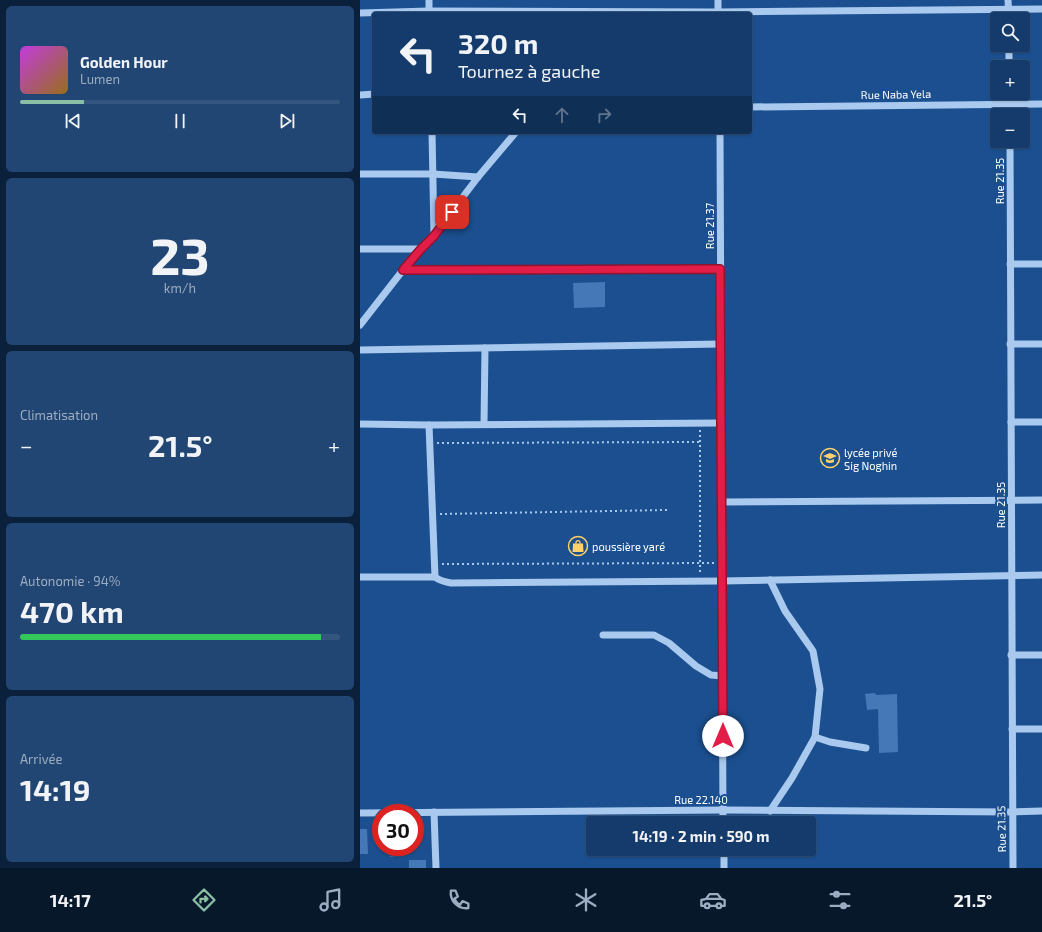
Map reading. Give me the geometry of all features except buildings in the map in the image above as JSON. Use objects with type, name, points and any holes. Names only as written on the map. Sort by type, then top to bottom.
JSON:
[{"type":"street","points":[[429,0],[429,12]]},
{"type":"street","points":[[718,0],[718,12]]},
{"type":"street","points":[[1008,0],[1009,10]]},
{"type":"street","points":[[752,13],[1042,9]]},
{"type":"street","points":[[360,13],[372,13]]},
{"type":"street","points":[[360,95],[372,94]]},
{"type":"street","points":[[1010,100],[1010,108]]},
{"type":"street","name":"Rue Naba Yela","points":[[752,107],[1042,104]]},
{"type":"street","points":[[432,134],[434,236]]},
{"type":"street","points":[[360,325],[403,270],[434,236],[478,177],[514,134]]},
{"type":"street","name":"Rue 21.37","points":[[720,134],[723,816]]},
{"type":"street","name":"Rue 21.35","points":[[1010,148],[1013,868]]},
{"type":"street","points":[[360,174],[433,174],[478,177]]},
{"type":"street","points":[[360,250],[421,249]]},
{"type":"street","points":[[1010,264],[1042,264]]},
{"type":"street","points":[[403,270],[720,269]]},
{"type":"street","points":[[360,350],[721,344]]},
{"type":"street","points":[[1010,344],[1042,344]]},
{"type":"street","points":[[484,424],[485,348]]},
{"type":"street","points":[[1011,422],[1042,422]]},
{"type":"street","points":[[360,424],[721,423]]},
{"type":"street","points":[[430,425],[435,577]]},
{"type":"street","points":[[722,502],[1042,500]]},
{"type":"street","points":[[362,578],[435,577],[444,582],[700,581],[1042,575]]},
{"type":"street","points":[[770,580],[785,611],[814,651],[820,690],[815,737],[792,778],[770,811]]},
{"type":"street","points":[[602,635],[654,635],[669,643],[696,666],[711,675],[722,676]]},
{"type":"street","points":[[1011,655],[1042,655]]},
{"type":"street","points":[[1012,729],[1042,729]]},
{"type":"street","points":[[815,737],[830,742],[866,748]]},
{"type":"street","name":"Rue 22.140","points":[[360,813],[723,810],[1042,811]]},
{"type":"street","points":[[434,812],[436,868]]},
{"type":"street","points":[[724,856],[724,868]]},
{"type":"path","points":[[699,423],[700,581]]},
{"type":"path","points":[[430,443],[700,442]]},
{"type":"path","points":[[433,514],[667,510]]},
{"type":"path","points":[[435,564],[722,563]]},
{"type":"place","name":"lycée privé Sig Noghin","points":[[830,458]]},
{"type":"place","name":"poussière yaré","points":[[578,546]]},
{"type":"route","points":[[452,212],[434,236],[403,270],[720,269],[723,736]]}]
